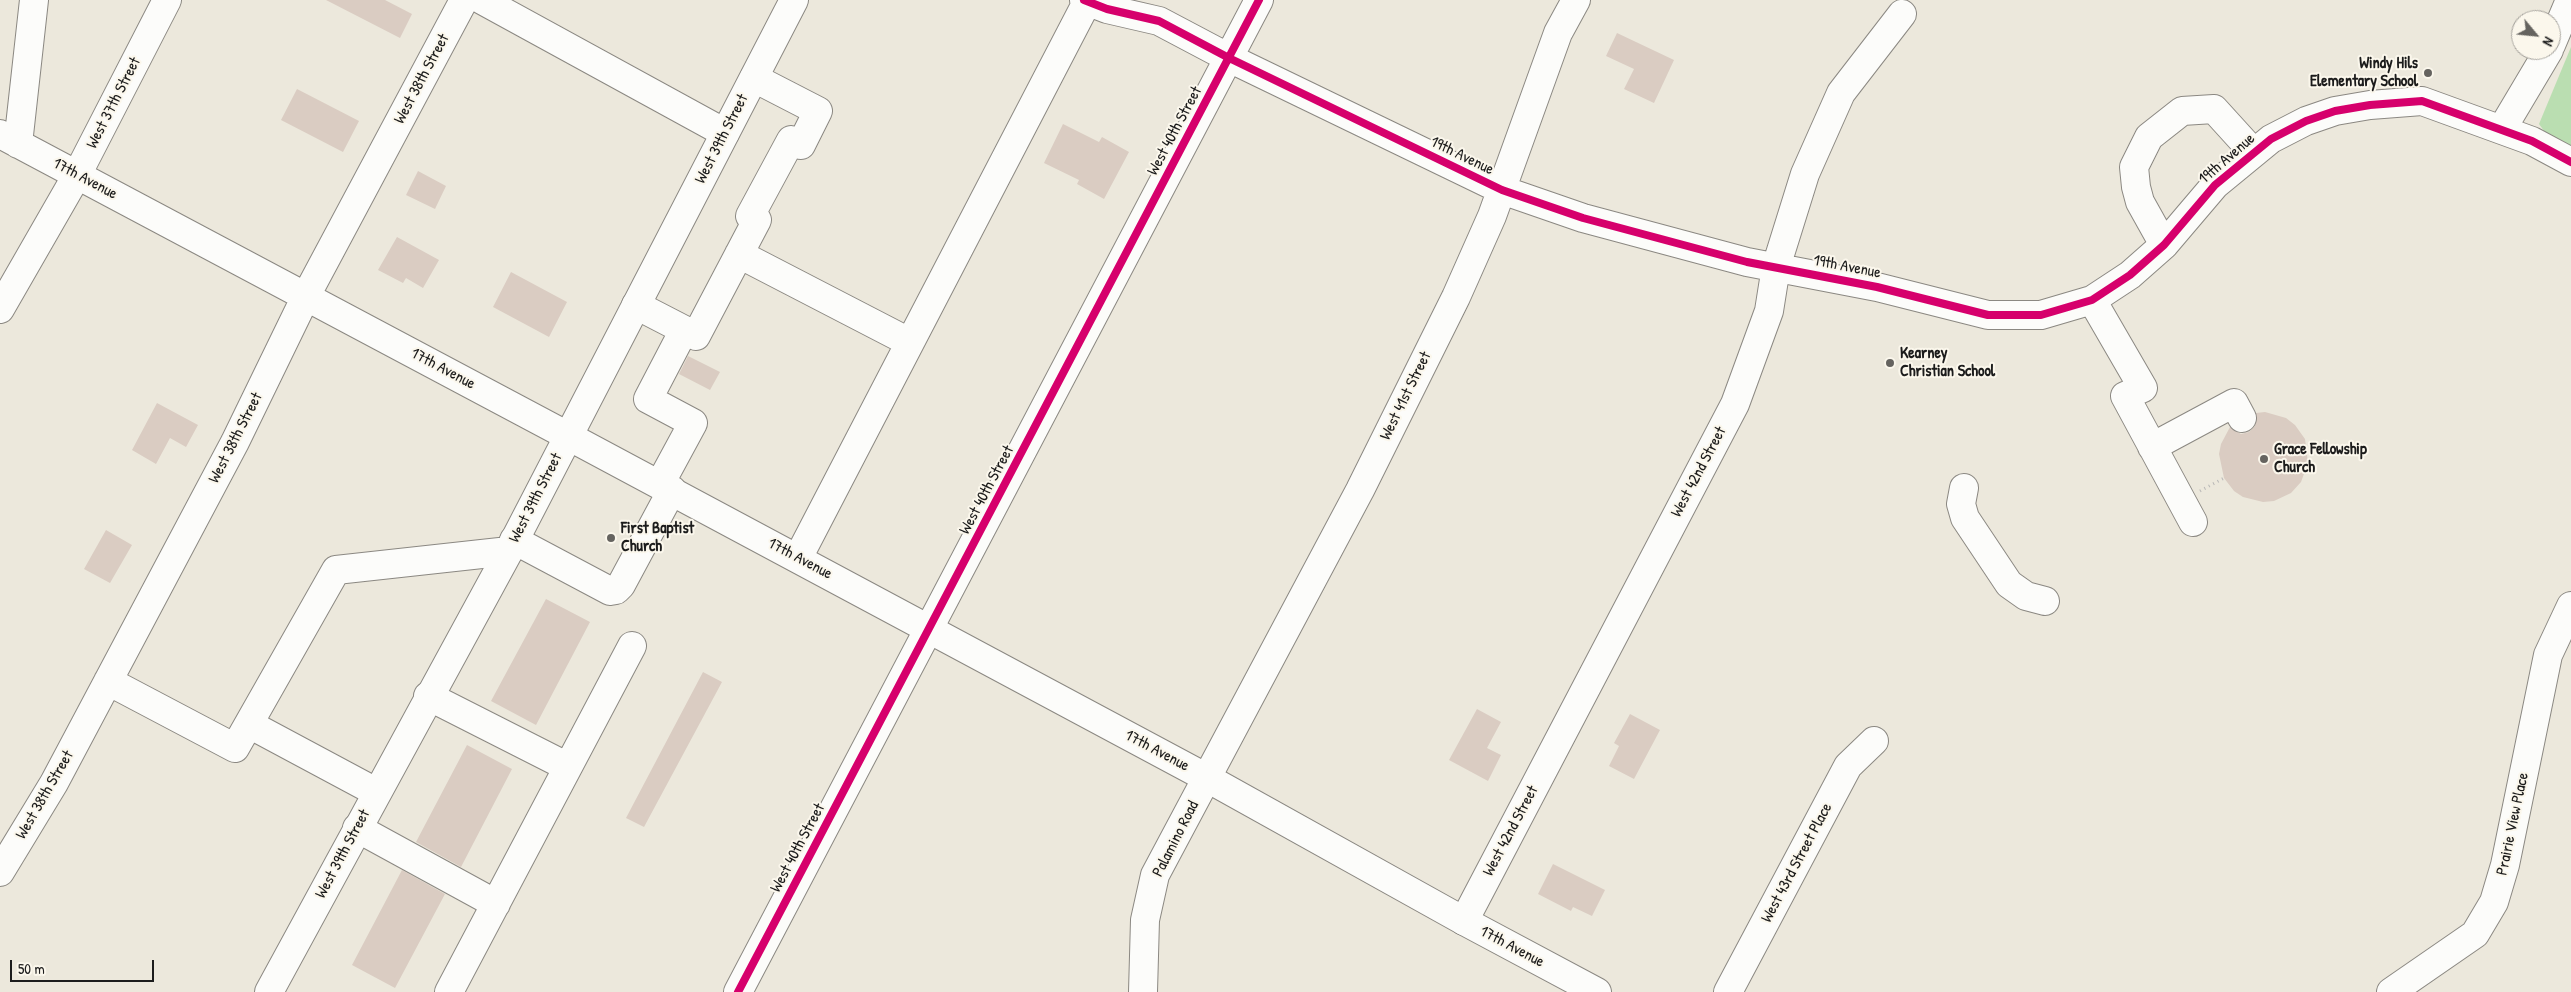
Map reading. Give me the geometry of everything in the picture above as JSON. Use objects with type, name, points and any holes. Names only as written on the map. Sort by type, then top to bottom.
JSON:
[{"type":"street","points":[[9,139],[34,0]]},
{"type":"street","name":"West 37th Street","points":[[0,309],[77,175],[167,0]]},
{"type":"street","name":"West 38th Street","points":[[0,872],[54,783],[235,442],[306,296],[464,0]]},
{"type":"street","points":[[482,0],[725,133]]},
{"type":"street","name":"West 39th Street","points":[[270,992],[376,792],[512,545],[794,0]]},
{"type":"street","name":"West 40th Street","points":[[738,992],[1259,0]]},
{"type":"street","name":"West 41st Street","points":[[1207,778],[1360,490],[1456,297],[1502,190],[1558,33],[1576,0]]},
{"type":"street","points":[[2561,21],[2570,0]]},
{"type":"street","points":[[798,558],[1086,1]]},
{"type":"street","name":"19th Avenue","points":[[1086,1],[1152,11],[1229,58],[1502,190],[1582,218],[1747,262],[1877,287],[1988,314],[2041,314],[2092,300],[2130,275],[2164,245],[2215,185],[2270,140],[2306,121],[2336,111],[2370,105],[2422,101],[2532,141],[2571,162]]},
{"type":"street","name":"West 42nd Street","points":[[1464,921],[1735,404],[1769,311],[1776,267],[1805,174],[1841,93],[1902,14]]},
{"type":"street","points":[[2502,130],[2543,60]]},
{"type":"street","points":[[636,305],[696,336],[757,220],[750,216],[791,140],[802,145],[818,111],[754,78]]},
{"type":"street","points":[[2164,245],[2140,202],[2136,187],[2134,167],[2149,138],[2182,111],[2214,109],[2254,153]]},
{"type":"street","name":"17th Avenue","points":[[9,139],[930,628],[1597,992]]},
{"type":"street","points":[[739,254],[909,342]]},
{"type":"street","points":[[2092,300],[2143,388],[2125,396],[2193,522]]},
{"type":"street","points":[[108,681],[235,748],[336,570],[512,545],[610,590],[616,590],[621,586],[693,423],[648,399],[684,330]]},
{"type":"street","points":[[2152,447],[2234,403],[2242,418]]},
{"type":"street","points":[[1964,488],[1961,504],[1966,518],[2009,584],[2026,596],[2045,601]]},
{"type":"street","name":"Prairie View Place","points":[[2392,992],[2475,934],[2494,902],[2505,864],[2548,655],[2570,609]]},
{"type":"street","points":[[449,992],[632,646]]},
{"type":"street","points":[[428,696],[568,768]]},
{"type":"street","points":[[249,724],[376,792]]},
{"type":"street","name":"West 43rd Street Place","points":[[1728,992],[1848,766],[1874,741]]},
{"type":"street","name":"Palamino Road","points":[[1143,992],[1144,920],[1155,875],[1207,778]]},
{"type":"street","points":[[357,828],[496,904]]},
{"type":"green space","points":[[2571,47],[2571,150],[2547,135],[2539,124]]},
{"type":"building","points":[[326,0],[385,0],[412,14],[400,38]]},
{"type":"building","points":[[1617,33],[1674,60],[1654,103],[1624,89],[1634,69],[1606,56]]},
{"type":"building","points":[[297,89],[359,121],[343,152],[281,120]]},
{"type":"building","points":[[1063,124],[1099,142],[1102,137],[1129,152],[1104,199],[1077,184],[1079,180],[1044,163]]},
{"type":"building","points":[[418,171],[446,186],[435,209],[406,195]]},
{"type":"building","points":[[397,237],[439,260],[423,288],[406,278],[403,283],[378,270]]},
{"type":"building","points":[[511,272],[567,302],[549,337],[493,307]]},
{"type":"building","points":[[688,356],[720,372],[710,390],[679,374]]},
{"type":"building","points":[[157,403],[198,425],[186,447],[170,438],[156,464],[132,450]]},
{"type":"building","name":"Grace Fellowship Church","points":[[2265,412],[2286,418],[2295,425],[2305,439],[2308,463],[2301,482],[2291,493],[2274,501],[2263,502],[2243,497],[2234,491],[2224,478],[2219,454],[2221,444],[2230,427],[2241,434],[2249,432],[2255,426],[2256,413]]},
{"type":"building","points":[[106,530],[132,545],[110,583],[84,569]]},
{"type":"building","points":[[546,599],[590,622],[536,725],[491,701]]},
{"type":"building","points":[[703,672],[722,682],[644,827],[626,818]]},
{"type":"building","points":[[1477,709],[1501,722],[1487,748],[1501,755],[1488,781],[1449,760]]},
{"type":"building","points":[[1630,714],[1660,730],[1634,779],[1609,766],[1619,746],[1614,743]]},
{"type":"building","points":[[467,745],[512,769],[461,867],[416,842]]},
{"type":"building","points":[[1553,864],[1605,890],[1592,916],[1573,907],[1571,911],[1538,894]]},
{"type":"building","points":[[402,870],[445,894],[395,988],[352,965]]},
{"type":"cycle path","points":[[1084,0],[1107,9],[1159,21],[1229,58],[1502,190],[1583,218],[1747,262],[1877,287],[1988,315],[2041,315],[2092,300],[2130,275],[2164,245],[2215,185],[2271,139],[2306,121],[2335,111],[2370,105],[2422,101],[2532,141],[2571,162]]},
{"type":"cycle path","points":[[738,992],[1259,0]]},
{"type":"place","name":"Windy Hils Elementary School","points":[[2428,73]]},
{"type":"place","name":"Kearney Christian School","points":[[1890,363]]},
{"type":"place","name":"Grace Fellowship Church","points":[[2264,459]]},
{"type":"place","name":"First Baptist Church","points":[[611,538]]}]
